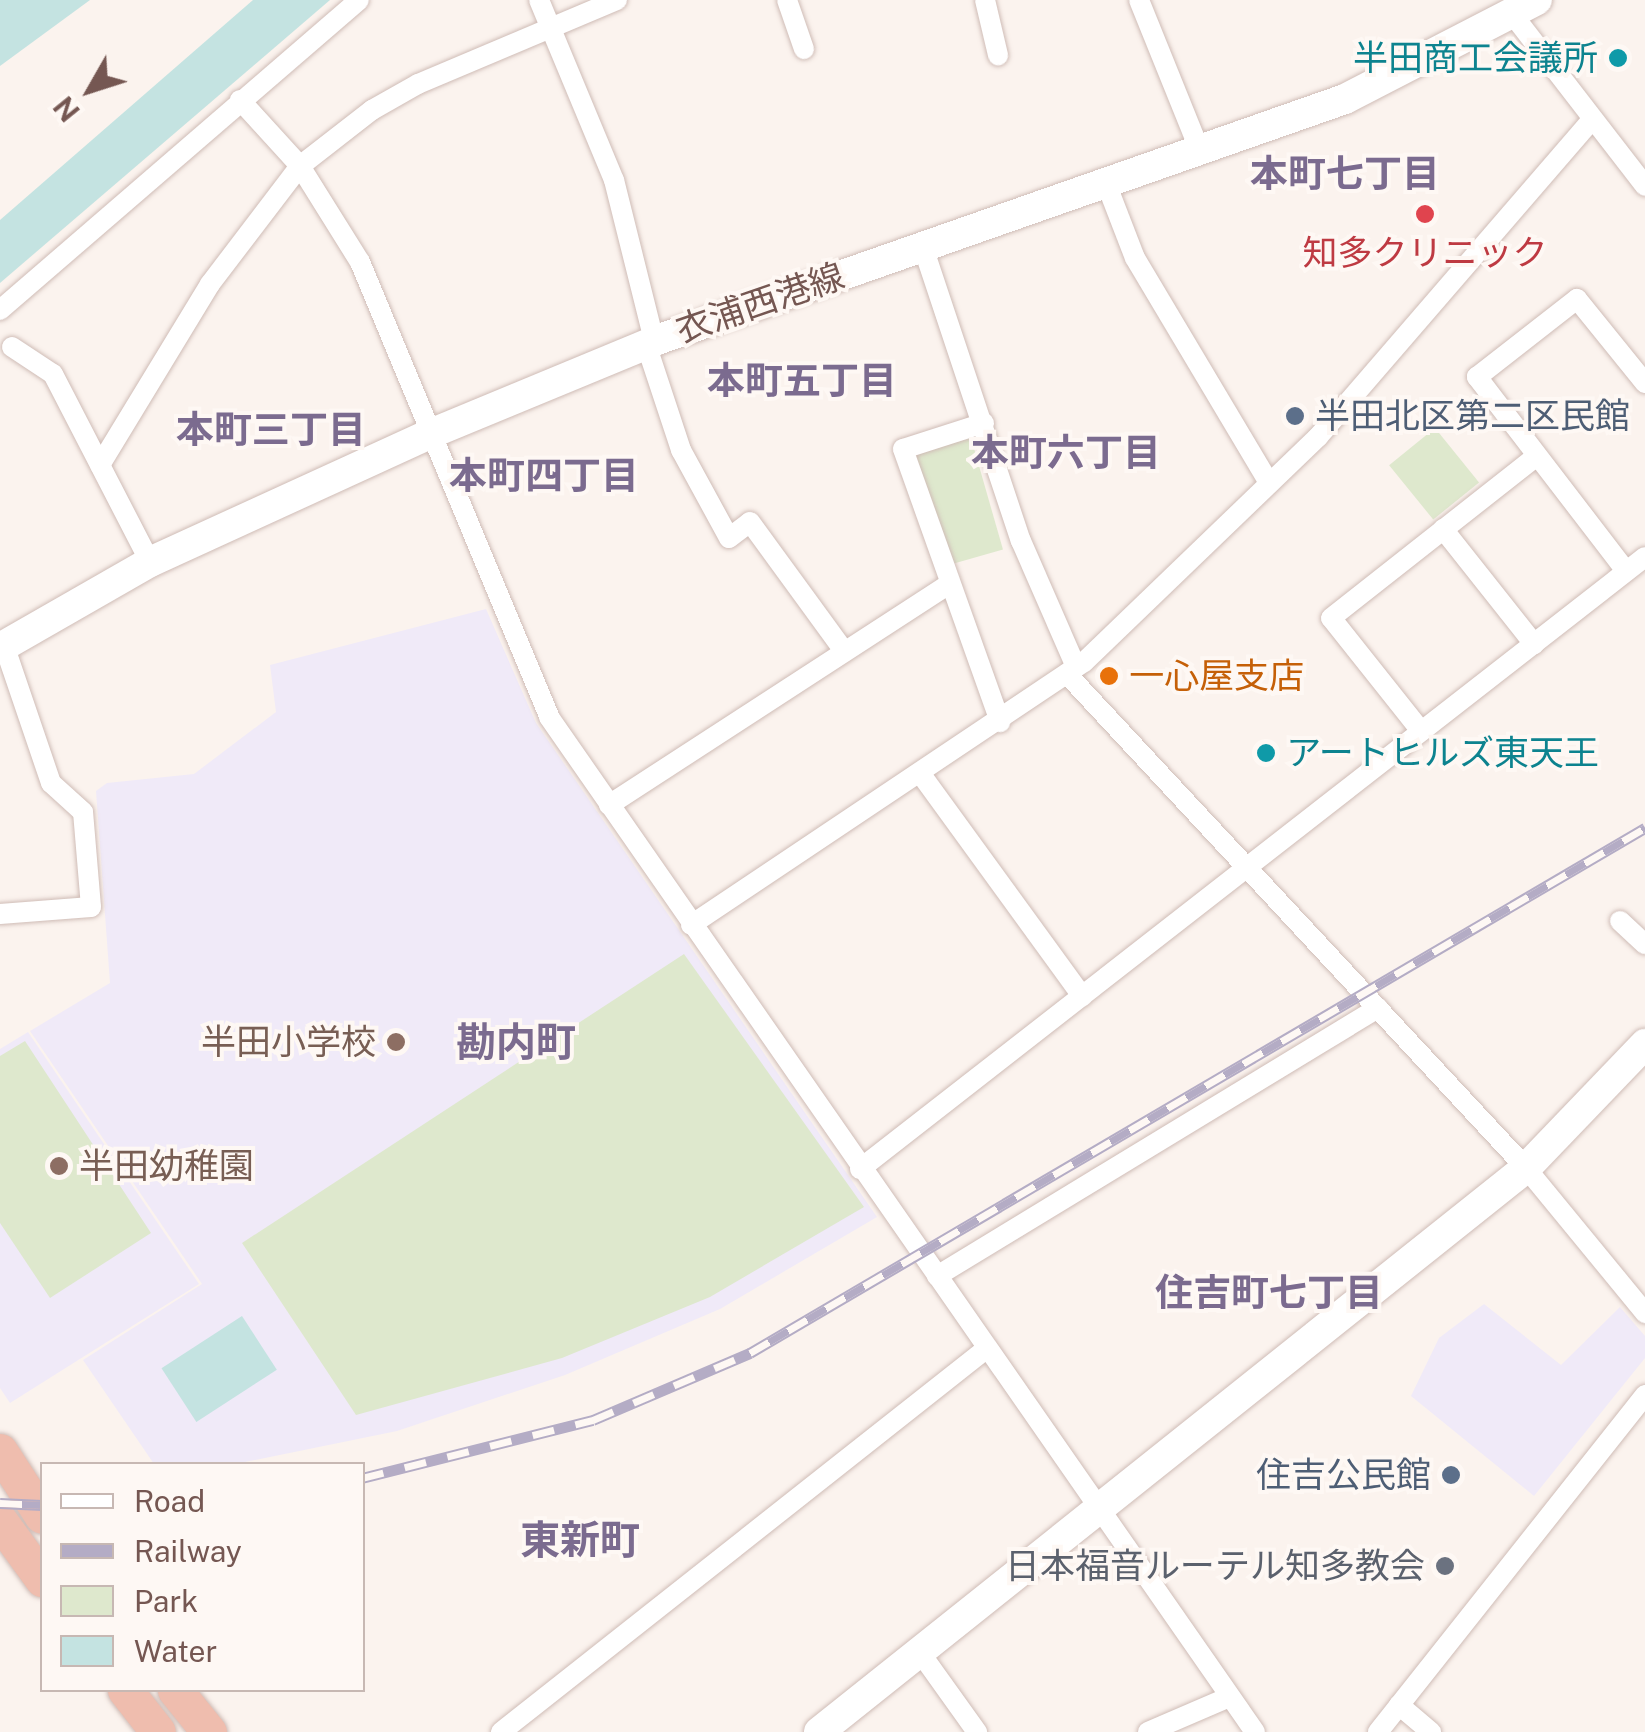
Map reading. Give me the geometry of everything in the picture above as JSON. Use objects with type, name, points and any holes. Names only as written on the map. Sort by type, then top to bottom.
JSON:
[{"type":"highway","points":[[0,1451],[40,1513]]},
{"type":"highway","points":[[2,1526],[40,1576]]},
{"type":"highway","points":[[127,1692],[158,1732]]},
{"type":"highway","points":[[177,1692],[209,1732]]},
{"type":"main road","name":"衣浦西港線","points":[[2,647],[150,562],[430,434],[650,342],[1345,99],[1525,8]]},
{"type":"main road","points":[[819,1732],[1526,1168],[1645,1044]]},
{"type":"street","points":[[0,310],[359,0]]},
{"type":"street","points":[[539,0],[614,180],[650,342],[681,450],[729,538],[750,522],[844,651]]},
{"type":"street","points":[[100,465],[210,284],[300,166],[372,110],[418,84],[552,32],[617,0]]},
{"type":"street","points":[[788,0],[804,49]]},
{"type":"street","points":[[985,0],[998,55]]},
{"type":"street","points":[[1139,0],[1200,150]]},
{"type":"street","points":[[1525,8],[1592,120],[1645,186]]},
{"type":"street","points":[[240,100],[300,166],[360,262],[549,717],[1255,1732]]},
{"type":"street","points":[[692,925],[1071,671],[1318,437],[1592,120]]},
{"type":"street","points":[[1106,184],[1134,258],[1270,483]]},
{"type":"street","points":[[923,247],[1021,541],[1071,671],[1526,1168],[1645,1313]]},
{"type":"street","points":[[1626,571],[1477,376],[1577,299],[1645,384]]},
{"type":"street","points":[[12,348],[53,374],[150,562]]},
{"type":"street","points":[[984,423],[903,448],[1000,722]]},
{"type":"street","points":[[1421,731],[1332,618],[1537,456]]},
{"type":"street","points":[[1443,529],[1534,644]]},
{"type":"street","points":[[860,1169],[1645,557]]},
{"type":"street","points":[[610,805],[948,584]]},
{"type":"street","points":[[0,914],[91,907],[83,812],[51,783],[2,647]]},
{"type":"street","points":[[920,774],[1082,996]]},
{"type":"street","points":[[1620,921],[1645,944]]},
{"type":"street","points":[[937,1276],[1378,1008]]},
{"type":"street","points":[[500,1732],[986,1349]]},
{"type":"street","points":[[1378,1732],[1645,1395]]},
{"type":"street","points":[[919,1652],[977,1732]]},
{"type":"street","points":[[1148,1732],[1228,1698]]},
{"type":"street","points":[[1399,1705],[1432,1732]]},
{"type":"shaded area","name":"半田小学校","points":[[486,609],[536,723],[877,1217],[720,1309],[565,1375],[397,1431],[245,1462],[153,1462],[83,1360],[202,1284],[30,1031],[110,983],[96,791],[107,783],[194,774],[276,712],[270,665]]},
{"type":"shaded area","name":"半田幼稚園","points":[[28,1032],[199,1284],[10,1403],[0,1388],[0,1049]]},
{"type":"shaded area","points":[[1484,1304],[1561,1365],[1620,1307],[1645,1336],[1645,1358],[1534,1496],[1411,1396],[1439,1338]]},
{"type":"green space","points":[[1435,428],[1479,482],[1433,520],[1389,465]]},
{"type":"green space","points":[[971,438],[1003,550],[944,566],[912,455]]},
{"type":"green space","points":[[684,954],[864,1207],[710,1297],[562,1358],[356,1415],[242,1243]]},
{"type":"green space","points":[[25,1041],[151,1233],[50,1298],[0,1223],[0,1056]]},
{"type":"water","points":[[0,0],[90,0],[0,66]]},
{"type":"water","points":[[253,0],[330,0],[0,283],[0,220]]},
{"type":"water","points":[[242,1316],[277,1370],[196,1422],[161,1368]]},
{"type":"railway","points":[[365,1477],[593,1420],[750,1353],[1645,828]]},
{"type":"railway","points":[[0,1503],[40,1505]]},
{"type":"place","name":"半田商工会議所","points":[[1618,58]]},
{"type":"place","name":"知多クリニック","points":[[1425,214]]},
{"type":"place","name":"半田北区第二区民館","points":[[1295,416]]},
{"type":"place","name":"一心屋支店","points":[[1109,676]]},
{"type":"place","name":"アートヒルズ東天王","points":[[1266,753]]},
{"type":"place","name":"半田小学校","points":[[396,1042]]},
{"type":"place","name":"半田幼稚園","points":[[59,1166]]},
{"type":"place","name":"住吉公民館","points":[[1451,1475]]},
{"type":"place","name":"日本福音ルーテル知多教会","points":[[1445,1566]]},
{"type":"district","name":"本町七丁目","points":[[1345,174]]},
{"type":"district","name":"本町五丁目","points":[[802,381]]},
{"type":"district","name":"本町三丁目","points":[[271,430]]},
{"type":"district","name":"本町六丁目","points":[[1066,453]]},
{"type":"district","name":"本町四丁目","points":[[544,476]]},
{"type":"district","name":"勘内町","points":[[516,1042]]},
{"type":"district","name":"住吉町七丁目","points":[[1269,1293]]},
{"type":"district","name":"東新町","points":[[580,1540]]}]
